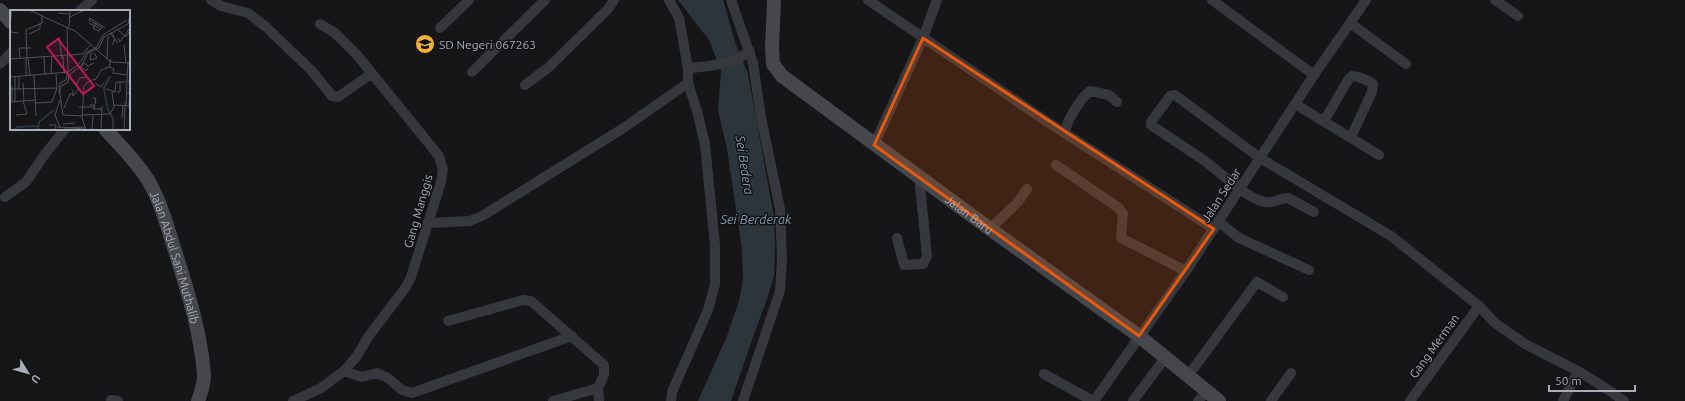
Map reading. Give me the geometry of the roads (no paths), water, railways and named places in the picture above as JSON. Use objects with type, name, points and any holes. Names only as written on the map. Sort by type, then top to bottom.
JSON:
[{"type":"street","points":[[81,10],[92,0]]},
{"type":"street","points":[[211,0],[221,6],[248,13],[266,27],[311,70],[332,96],[338,97],[371,74]]},
{"type":"street","points":[[440,28],[469,0]]},
{"type":"street","points":[[472,72],[545,0]]},
{"type":"street","points":[[525,85],[549,67],[608,9],[614,0]]},
{"type":"street","points":[[669,0],[679,18],[688,68],[688,83],[705,144],[715,245],[715,284],[708,310],[672,392],[671,401]]},
{"type":"street","points":[[731,0],[746,54],[780,209],[782,259],[780,290],[742,401]]},
{"type":"street","name":"Jalan Baru","points":[[774,0],[772,48],[773,64],[782,76],[874,145],[1139,336],[1188,376],[1202,396],[1219,401]]},
{"type":"street","points":[[868,0],[1064,133],[1239,238],[1310,270]]},
{"type":"street","points":[[874,145],[923,38],[937,0]]},
{"type":"street","points":[[1212,0],[1314,75]]},
{"type":"street","name":"Jalan Sedar","points":[[1093,401],[1186,271],[1314,75],[1366,0]]},
{"type":"street","points":[[1494,0],[1518,16]]},
{"type":"street","points":[[0,10],[10,21]]},
{"type":"street","points":[[1350,23],[1406,64]]},
{"type":"street","name":"Gang Manggis","points":[[293,401],[321,388],[344,371],[357,356],[368,337],[408,282],[429,223],[443,170],[442,161],[439,156],[357,55],[336,33],[320,24]]},
{"type":"street","points":[[0,64],[10,54]]},
{"type":"street","points":[[688,68],[709,67],[746,54]]},
{"type":"street","points":[[1324,121],[1348,80],[1352,76],[1356,76],[1370,82],[1373,84],[1372,92],[1351,137]]},
{"type":"street","points":[[429,223],[470,221],[482,216],[622,129],[688,83]]},
{"type":"street","points":[[1064,133],[1084,96],[1090,91],[1109,95],[1117,102]]},
{"type":"street","points":[[1314,212],[1288,198],[1279,199],[1270,203],[1264,202],[1240,190],[1205,161],[1151,125],[1151,122],[1170,96],[1175,95],[1260,158],[1391,236],[1479,306],[1495,323],[1525,344],[1578,371],[1624,401]]},
{"type":"street","points":[[1295,104],[1379,155]]},
{"type":"street","points":[[5,197],[26,182],[45,154],[64,130]]},
{"type":"street","name":"Jalan Abdul Sani Muthalib","points":[[106,130],[125,149],[148,180],[165,218],[188,294],[198,336],[204,376],[202,390],[198,401]]},
{"type":"street","points":[[1056,165],[1119,208],[1123,214],[1121,237],[1186,271]]},
{"type":"street","points":[[897,238],[904,265],[923,264],[925,262],[927,256],[919,176]]},
{"type":"street","points":[[990,229],[1018,202],[1027,189]]},
{"type":"street","points":[[1188,376],[1257,282],[1283,297]]},
{"type":"street","points":[[448,321],[527,300],[531,301],[604,365],[604,375],[598,388],[599,401]]},
{"type":"street","name":"Gang Merman","points":[[1410,401],[1479,306]]},
{"type":"street","points":[[344,371],[362,378],[378,373],[388,378],[402,390],[412,393],[572,336]]},
{"type":"street","points":[[1133,401],[1165,358]]},
{"type":"street","points":[[1563,401],[1578,371]]},
{"type":"street","points":[[1271,401],[1291,373]]},
{"type":"street","points":[[1044,374],[1093,401]]},
{"type":"street","points":[[553,401],[598,388]]},
{"type":"water","name":"Sei Berderak","points":[[678,0],[723,0],[736,45],[748,74],[774,217],[774,276],[731,401],[698,401],[727,336],[739,301],[743,279],[742,249],[727,149],[718,110],[721,71],[709,40]]},
{"type":"place","name":"SD Negeri 067263","points":[[425,44]]},
{"type":"water label","name":"Sei Bedera","points":[[745,165]]}]
